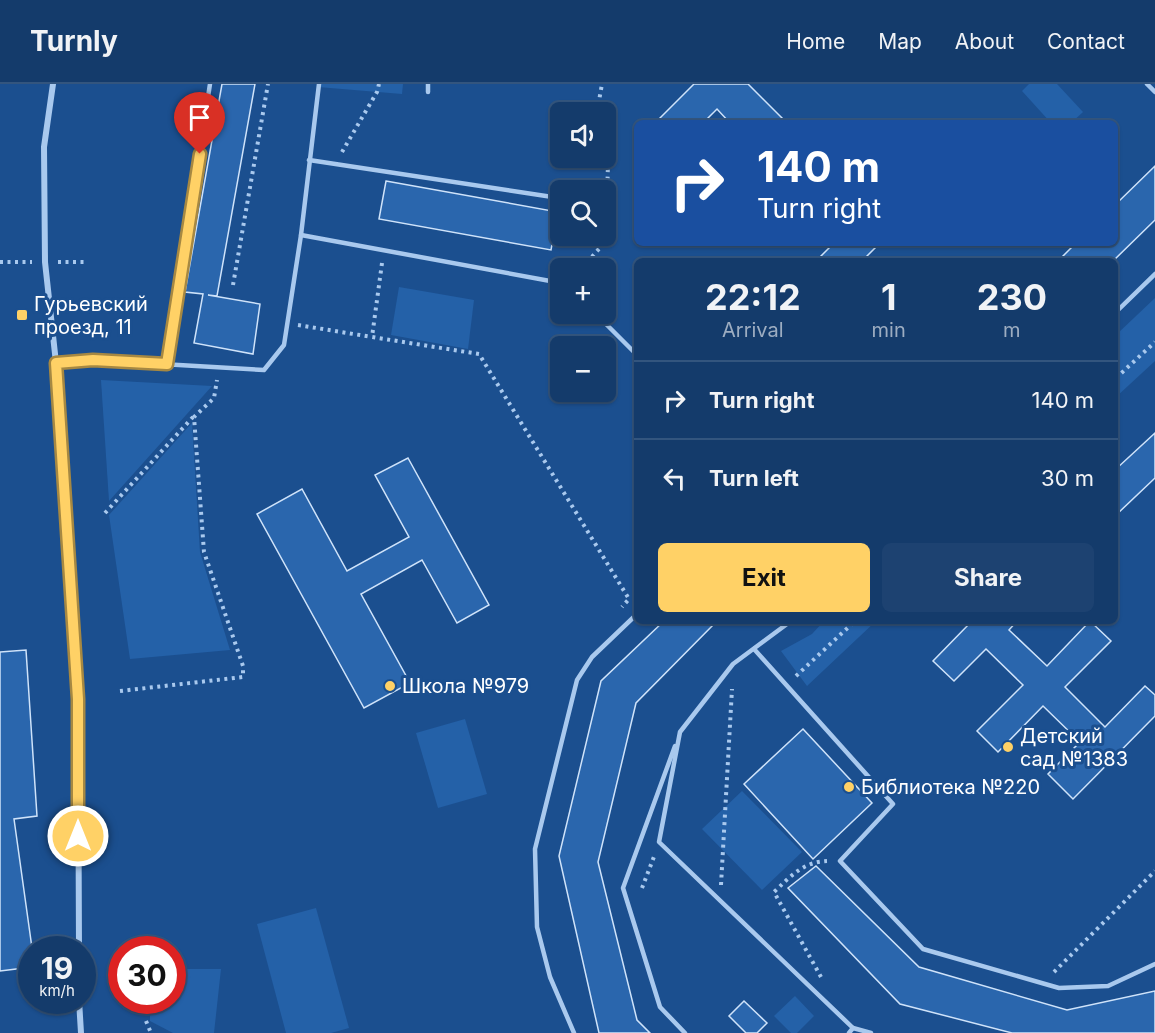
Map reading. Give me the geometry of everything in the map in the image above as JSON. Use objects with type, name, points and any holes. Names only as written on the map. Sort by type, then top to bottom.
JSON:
[{"type":"street","points":[[53,84],[44,147],[45,239],[56,363],[78,699],[79,936]]},
{"type":"street","points":[[80,1014],[81,1033]]},
{"type":"lane","points":[[167,364],[210,84]]},
{"type":"lane","points":[[56,363],[93,360],[264,370],[284,345],[301,235],[319,84]]},
{"type":"lane","points":[[428,84],[428,92]]},
{"type":"lane","points":[[1147,84],[1155,92]]},
{"type":"lane","points":[[309,160],[550,197]]},
{"type":"lane","points":[[301,235],[550,282]]},
{"type":"lane","points":[[1118,310],[1155,274]]},
{"type":"lane","points":[[606,324],[634,352]]},
{"type":"lane","points":[[574,1033],[549,977],[537,927],[535,849],[576,680],[592,657],[634,617]]},
{"type":"lane","points":[[685,1033],[660,1007],[623,888],[680,732],[733,664],[787,624]]},
{"type":"lane","points":[[754,649],[893,804],[840,861],[923,949],[1059,988],[1108,986],[1155,964]]},
{"type":"lane","points":[[680,732],[659,842],[854,1028],[871,1033]]},
{"type":"lane","points":[[849,1033],[854,1028]]},
{"type":"path","points":[[233,285],[268,84]]},
{"type":"path","points":[[335,164],[377,92],[379,84]]},
{"type":"path","points":[[599,102],[602,84]]},
{"type":"path","points":[[591,258],[606,241],[608,168]]},
{"type":"path","points":[[372,337],[384,251]]},
{"type":"path","points":[[0,262],[9,262]]},
{"type":"path","points":[[287,324],[479,354],[629,599],[614,615]]},
{"type":"path","points":[[1118,376],[1155,342]]},
{"type":"path","points":[[105,513],[214,398],[219,368]]},
{"type":"path","points":[[120,691],[243,677],[243,666],[204,552],[194,417]]},
{"type":"path","points":[[786,685],[852,624]]},
{"type":"path","points":[[720,901],[733,664]]},
{"type":"path","points":[[642,888],[659,842]]},
{"type":"path","points":[[822,980],[774,892],[799,869],[814,862],[840,861]]},
{"type":"path","points":[[1043,983],[1155,871]]},
{"type":"path","points":[[147,1021],[150,1033]]},
{"type":"shaded area","points":[[319,84],[403,84],[402,94],[318,87]]},
{"type":"shaded area","points":[[1029,84],[1057,84],[1083,112],[1074,120],[1048,120],[1022,91]]},
{"type":"shaded area","points":[[399,287],[474,300],[468,349],[391,335]]},
{"type":"shaded area","points":[[1155,298],[1155,361],[1118,395],[1118,333]]},
{"type":"shaded area","points":[[101,380],[212,386],[109,501]]},
{"type":"shaded area","points":[[192,423],[200,552],[230,650],[130,659],[109,515]]},
{"type":"shaded area","points":[[821,624],[873,624],[807,686],[781,651],[812,634]]},
{"type":"shaded area","points":[[465,719],[487,794],[438,808],[416,733]]},
{"type":"shaded area","points":[[742,791],[802,852],[762,890],[702,829]]},
{"type":"shaded area","points":[[316,908],[349,1028],[331,1033],[286,1033],[257,924]]},
{"type":"shaded area","points":[[186,969],[221,969],[214,1033],[173,1033],[150,1021],[150,1014],[186,1014]]},
{"type":"shaded area","points":[[795,996],[814,1016],[797,1033],[791,1033],[774,1016]]},
{"type":"building","points":[[222,84],[255,84],[217,296],[208,295],[260,304],[253,354],[194,343],[203,294],[185,292]]},
{"type":"building","points":[[694,84],[748,84],[784,120],[727,120],[717,109],[706,120],[658,120]]},
{"type":"building","points":[[1155,166],[1155,220],[1116,258],[1061,258],[1073,246],[1118,246],[1118,202]]},
{"type":"building","points":[[386,181],[550,211],[552,246],[551,250],[379,219]]},
{"type":"building","points":[[831,246],[877,246],[865,258],[819,258]]},
{"type":"building","points":[[1155,433],[1155,478],[1118,513],[1118,467]]},
{"type":"building","points":[[408,458],[489,605],[457,623],[422,560],[361,594],[410,683],[364,708],[257,514],[302,489],[347,571],[409,537],[375,475]]},
{"type":"building","points":[[661,624],[714,624],[636,703],[598,862],[637,1020],[650,1033],[599,1033],[559,856],[601,681]]},
{"type":"building","points":[[969,624],[1014,624],[1009,630],[1047,666],[1087,624],[1093,624],[1111,641],[1065,687],[1105,727],[1145,686],[1155,695],[1155,716],[1073,799],[1048,774],[1080,742],[1043,706],[998,752],[977,731],[1023,685],[986,649],[954,681],[933,661]]},
{"type":"building","points":[[26,650],[37,816],[14,819],[30,936],[18,936],[18,969],[0,971],[0,652]]},
{"type":"building","points":[[803,729],[872,803],[813,859],[744,784]]},
{"type":"building","points":[[816,866],[919,967],[1067,1010],[1155,991],[1155,1033],[1012,1033],[900,1004],[788,888]]},
{"type":"building","points":[[744,1001],[767,1023],[757,1033],[746,1033],[729,1016]]},
{"type":"place","name":"Гурьевский проезд, 11","points":[[22,315]]},
{"type":"place","name":"Школа №979","points":[[390,686]]},
{"type":"place","name":"Детский сад №1383","points":[[1008,747]]},
{"type":"place","name":"Библиотека №220","points":[[849,787]]},
{"type":"route","points":[[78,836],[78,699],[56,363],[93,360],[167,364],[200,154]]}]
